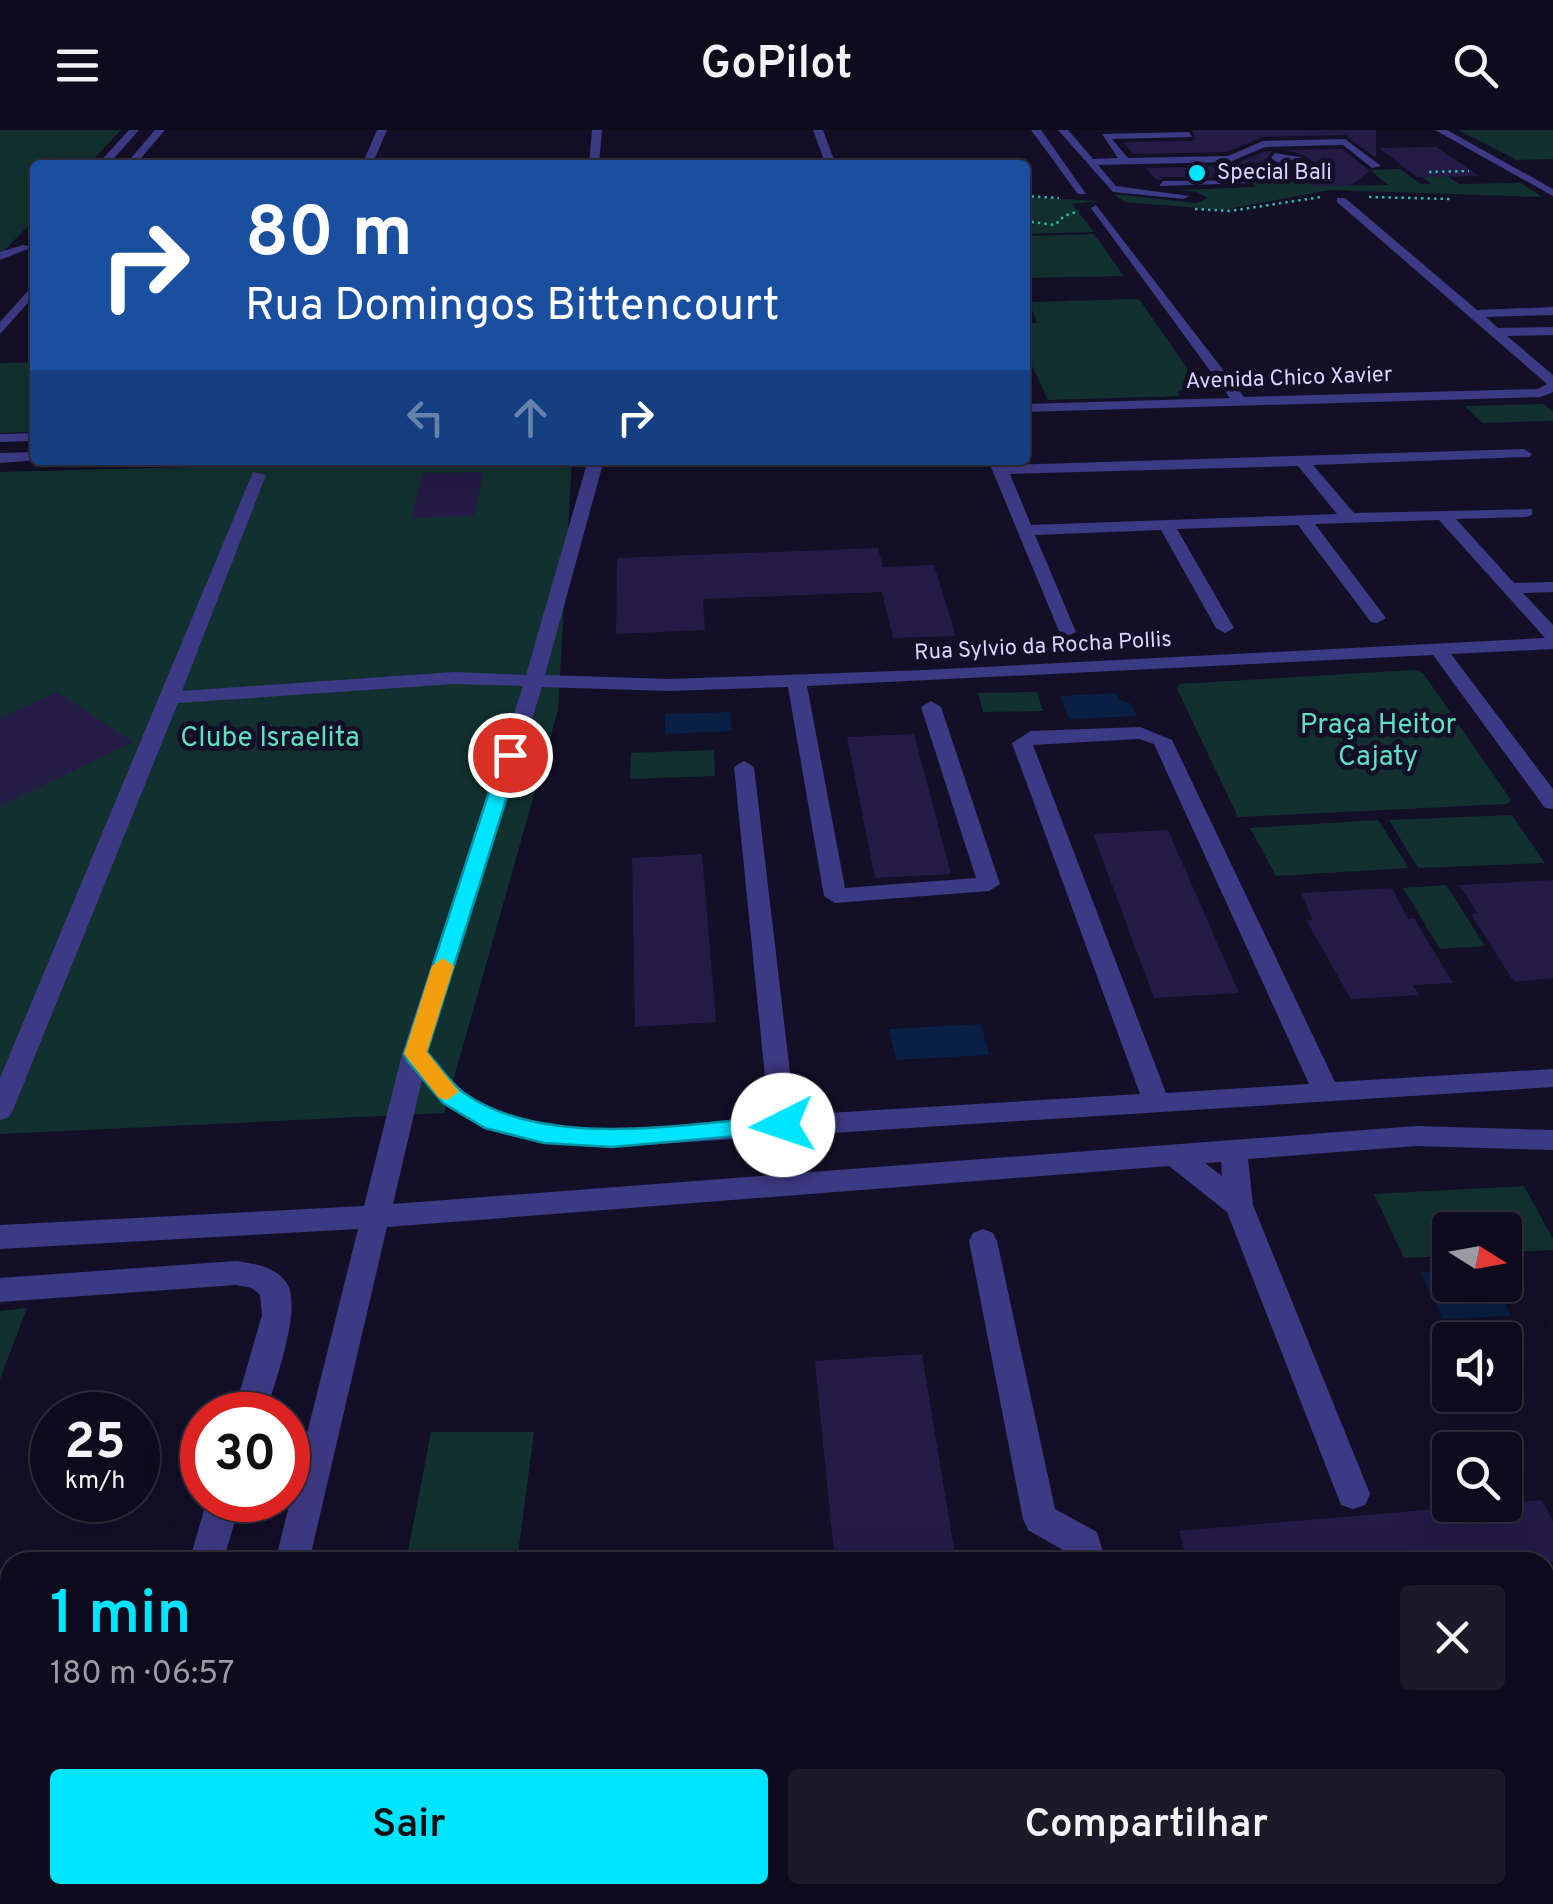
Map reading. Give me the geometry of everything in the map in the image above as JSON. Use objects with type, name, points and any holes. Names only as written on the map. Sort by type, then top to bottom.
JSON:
[{"type":"street","points":[[107,160],[134,130]]},
{"type":"street","points":[[134,160],[160,130]]},
{"type":"street","points":[[368,160],[382,130]]},
{"type":"street","points":[[594,160],[597,130]]},
{"type":"street","points":[[818,130],[829,160]]},
{"type":"street","points":[[1036,130],[1082,192]]},
{"type":"street","points":[[1063,130],[1113,189],[1248,182]]},
{"type":"street","points":[[1125,160],[1154,158],[1152,154],[1168,152],[1188,157],[1228,155],[1251,142],[1275,136],[1333,134],[1328,130]]},
{"type":"street","points":[[1440,130],[1553,193]]},
{"type":"street","points":[[1185,202],[1150,189],[1105,136],[1189,135]]},
{"type":"street","points":[[1088,160],[1167,161],[1193,166],[1204,164],[1200,160],[1235,158],[1263,144],[1345,142],[1376,166]]},
{"type":"street","points":[[1298,148],[1352,147]]},
{"type":"street","points":[[1343,198],[1519,350],[1553,385]]},
{"type":"street","points":[[1096,208],[1242,404]]},
{"type":"street","points":[[0,256],[30,246]]},
{"type":"street","points":[[0,311],[30,276]]},
{"type":"street","points":[[0,330],[30,294]]},
{"type":"street","points":[[1477,314],[1553,311]]},
{"type":"street","points":[[1498,332],[1553,331]]},
{"type":"street","points":[[1519,350],[1553,343]]},
{"type":"street","name":"Avenida Chico Xavier","points":[[1030,408],[1541,393],[1553,385]]},
{"type":"street","points":[[0,438],[30,437]]},
{"type":"street","points":[[1030,465],[1524,454]]},
{"type":"street","points":[[0,458],[30,457]]},
{"type":"street","points":[[1302,461],[1348,517]]},
{"type":"street","points":[[294,1552],[415,1054],[534,680],[595,465]]},
{"type":"street","points":[[998,465],[1067,632]]},
{"type":"street","points":[[0,1110],[258,474]]},
{"type":"street","points":[[1024,530],[1526,512]]},
{"type":"street","points":[[1442,514],[1553,639]]},
{"type":"street","points":[[1302,519],[1377,618]]},
{"type":"street","points":[[1166,524],[1225,628]]},
{"type":"street","points":[[1510,588],[1553,587]]},
{"type":"street","name":"Rua Sylvio da Rocha Pollis","points":[[170,698],[454,678],[669,685],[798,681],[1438,649],[1553,639]]},
{"type":"street","points":[[1438,649],[1553,803]]},
{"type":"street","points":[[798,681],[835,896],[989,884],[931,707]]},
{"type":"street","points":[[1156,1102],[1022,743],[1031,737],[1140,734],[1162,740],[1326,1092]]},
{"type":"street","points":[[744,767],[783,1125]]},
{"type":"street","points":[[415,1054],[452,1097],[493,1122],[544,1134],[612,1137],[1553,1078]]},
{"type":"street","points":[[0,1236],[376,1217],[1416,1136],[1553,1140]]},
{"type":"street","points":[[1233,1150],[1239,1205],[1353,1494]]},
{"type":"street","points":[[1175,1154],[1239,1205]]},
{"type":"street","points":[[983,1241],[1040,1519],[1084,1544],[1086,1552]]},
{"type":"street","points":[[0,1290],[236,1273],[260,1277],[276,1290],[277,1315],[255,1392]]},
{"type":"street","points":[[209,1552],[218,1522]]},
{"type":"path","points":[[1428,172],[1478,170]]},
{"type":"path","points":[[1185,202],[1230,211],[1343,198],[1452,199]]},
{"type":"path","points":[[1030,222],[1055,225],[1066,214],[1096,208]]},
{"type":"green space","points":[[0,130],[121,130],[93,160],[30,160],[30,224],[0,255]]},
{"type":"green space","points":[[1458,130],[1553,130],[1553,159],[1517,160]]},
{"type":"green space","points":[[1278,166],[1314,186],[1388,185],[1370,170],[1400,169],[1421,184],[1431,184],[1422,177],[1441,172],[1459,184],[1521,183],[1542,197],[1330,190],[1223,210],[1125,202],[1114,194],[1196,203],[1208,198],[1180,190],[1255,187],[1240,167]]},
{"type":"green space","points":[[1030,197],[1100,201],[1072,204],[1094,232],[1030,234]]},
{"type":"green space","points":[[1094,234],[1124,276],[1030,278],[1030,236]]},
{"type":"green space","points":[[1139,299],[1200,387],[1178,391],[1180,396],[1048,400],[1030,362],[1030,324],[1037,323],[1030,302]]},
{"type":"green space","points":[[30,362],[30,432],[0,433],[0,363]]},
{"type":"green space","points":[[1544,404],[1553,412],[1553,421],[1482,423],[1465,406]]},
{"type":"green space","name":"Clube Israelita","points":[[266,465],[572,465],[558,710],[444,1113],[0,1134],[0,472]]},
{"type":"green space","name":"Praça Heitor Cajaty","points":[[1414,670],[1423,673],[1511,800],[1507,804],[1238,817],[1177,689],[1179,684]]},
{"type":"green space","points":[[1037,692],[1043,711],[983,712],[978,693]]},
{"type":"green space","points":[[714,750],[715,776],[630,779],[631,753]]},
{"type":"green space","points":[[1512,815],[1545,863],[1418,868],[1389,820]]},
{"type":"green space","points":[[1378,820],[1409,868],[1276,876],[1250,828]]},
{"type":"green space","points":[[1446,885],[1485,946],[1440,949],[1403,888]]},
{"type":"green space","points":[[1524,1186],[1553,1239],[1553,1250],[1522,1251],[1522,1212],[1432,1212],[1432,1257],[1404,1258],[1374,1194]]},
{"type":"green space","points":[[27,1308],[0,1379],[0,1311]]},
{"type":"green space","points":[[431,1432],[534,1432],[518,1552],[408,1552]]},
{"type":"water","points":[[1116,693],[1119,700],[1130,703],[1137,716],[1069,719],[1060,696]]},
{"type":"water","points":[[730,712],[732,731],[665,734],[665,714]]},
{"type":"water","points":[[981,1024],[989,1055],[896,1060],[889,1029]]},
{"type":"water","points":[[1432,1271],[1432,1297],[1420,1272]]},
{"type":"water","points":[[1435,1302],[1504,1302],[1511,1316],[1443,1319]]},
{"type":"building","points":[[1192,130],[1376,130],[1376,158],[1345,135],[1263,137],[1227,152],[1133,154],[1123,142],[1192,141],[1196,138]]},
{"type":"building","points":[[1436,147],[1479,176],[1417,177],[1379,148]]},
{"type":"building","points":[[1342,149],[1370,171],[1350,186],[1314,186],[1302,176],[1320,175],[1322,168],[1302,154],[1282,150]]},
{"type":"building","points":[[1272,151],[1267,159],[1277,167],[1250,177],[1163,177],[1158,181],[1146,168],[1230,166]]},
{"type":"building","points":[[483,472],[474,516],[411,518],[423,473]]},
{"type":"building","points":[[878,548],[883,567],[934,565],[956,636],[893,638],[882,592],[703,599],[705,630],[616,634],[617,558]]},
{"type":"building","points":[[57,692],[133,742],[0,806],[0,718]]},
{"type":"building","points":[[914,734],[951,874],[875,878],[847,737]]},
{"type":"building","points":[[1168,830],[1239,993],[1154,998],[1093,834]]},
{"type":"building","points":[[702,854],[716,1022],[635,1027],[632,858]]},
{"type":"building","points":[[1553,880],[1553,978],[1514,982],[1471,914],[1478,914],[1459,885]]},
{"type":"building","points":[[1392,888],[1408,919],[1414,918],[1453,983],[1413,985],[1419,995],[1351,999],[1306,920],[1313,920],[1301,893]]},
{"type":"building","points":[[922,1354],[954,1552],[834,1552],[815,1361]]},
{"type":"building","points":[[1542,1500],[1553,1521],[1553,1552],[1185,1552],[1179,1531],[1432,1509],[1432,1522],[1522,1522],[1522,1502]]},
{"type":"slow traffic","points":[[443,966],[415,1054],[447,1092]]},
{"type":"place","name":"Special Bali","points":[[1197,173]]},
{"type":"route","points":[[510,755],[415,1054],[452,1097],[493,1122],[544,1134],[612,1137],[783,1125]]}]
